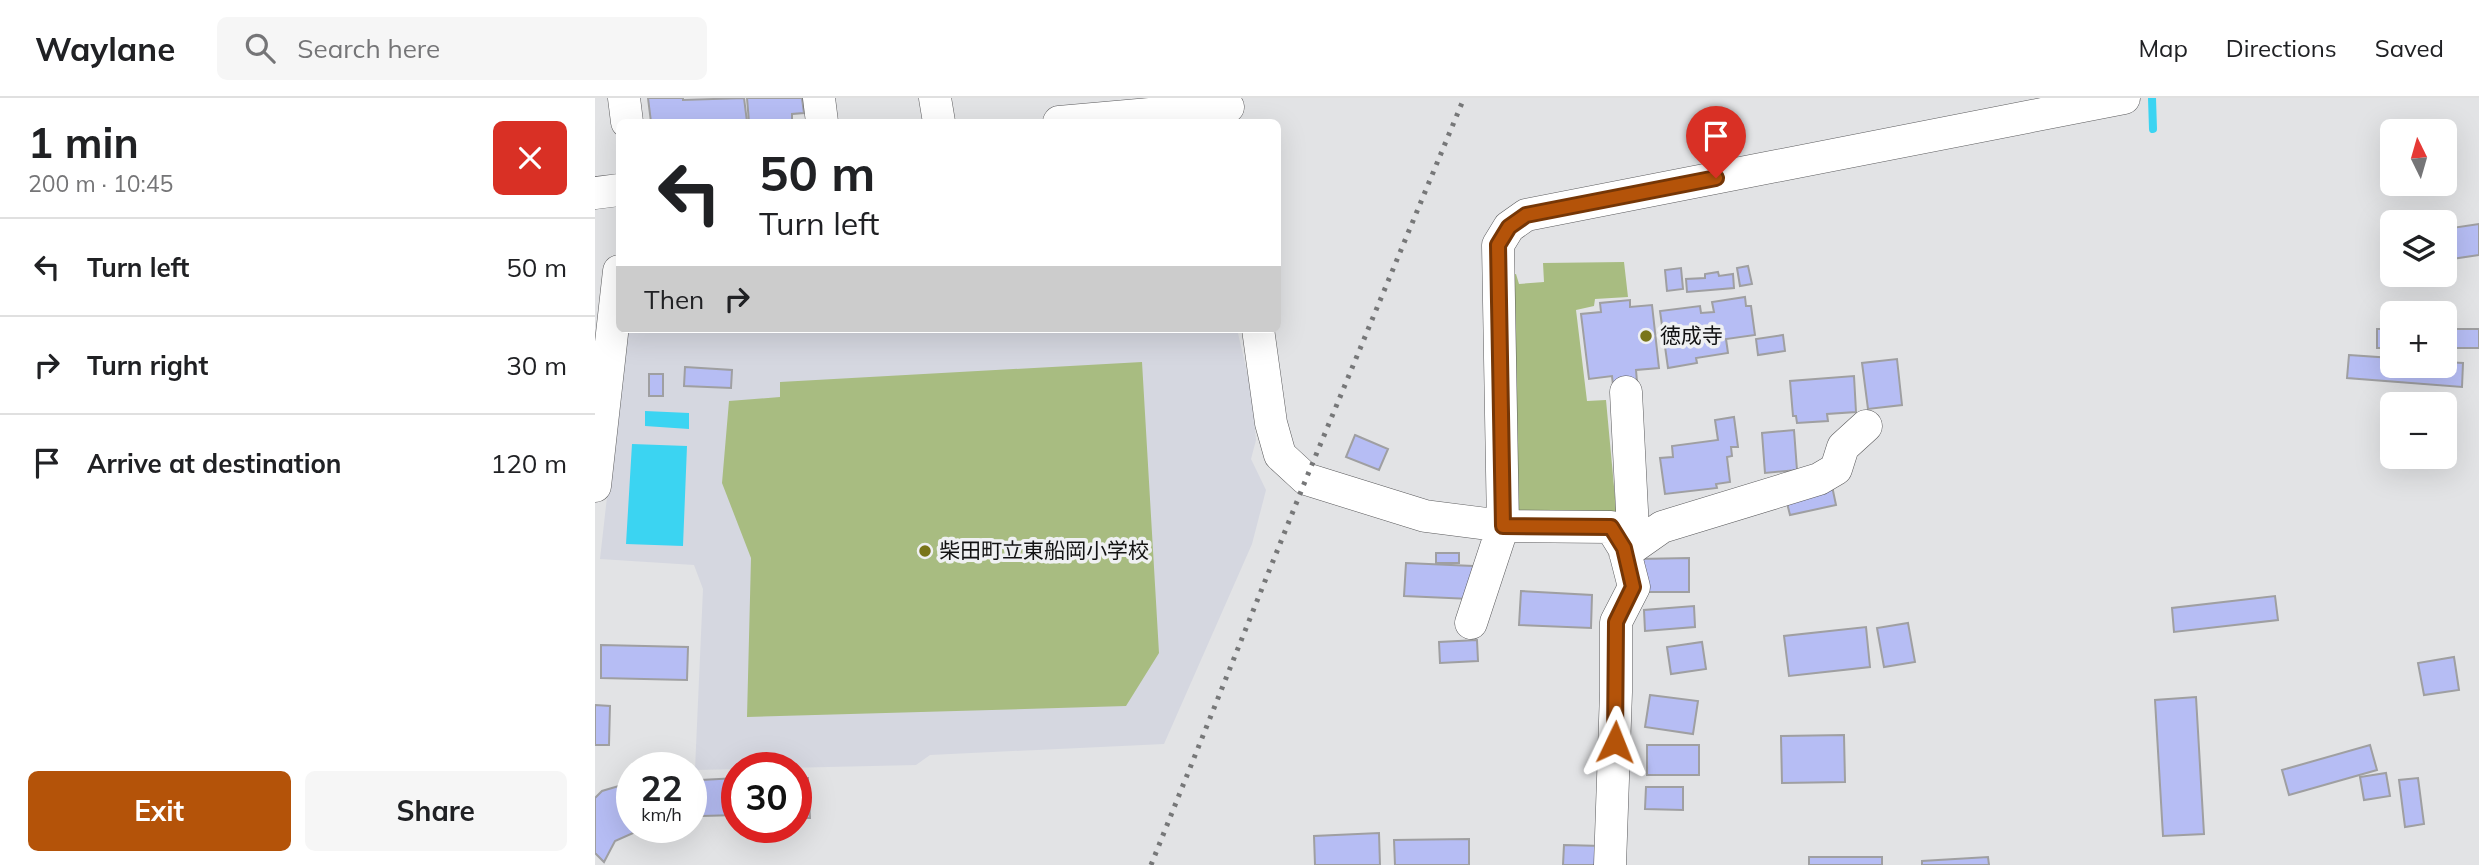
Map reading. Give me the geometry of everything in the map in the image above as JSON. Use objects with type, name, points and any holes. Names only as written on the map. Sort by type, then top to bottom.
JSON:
[{"type":"street","points":[[624,98],[627,119]]},
{"type":"street","points":[[819,98],[822,119]]},
{"type":"street","points":[[935,98],[938,119]]},
{"type":"street","points":[[1471,623],[1503,526],[1498,245],[1509,227],[1526,215],[2124,98]]},
{"type":"street","points":[[1098,119],[1229,109]]},
{"type":"street","points":[[595,193],[616,190]]},
{"type":"street","points":[[595,486],[616,298]]},
{"type":"street","points":[[1259,333],[1271,424],[1280,455],[1306,479],[1425,516],[1503,526],[1611,527],[1625,550],[1633,587],[1616,622],[1610,865]]},
{"type":"street","points":[[1625,550],[1633,530],[1626,392]]},
{"type":"street","points":[[1625,550],[1662,527],[1819,479],[1836,469],[1843,447],[1866,425]]},
{"type":"shaded area","name":"柴田町立東船岡小学校","points":[[626,333],[1238,333],[1252,393],[1256,440],[1251,459],[1266,490],[1252,544],[1164,744],[930,755],[916,765],[812,767],[812,752],[721,752],[721,769],[707,770],[707,752],[696,752],[703,589],[694,565],[600,559]]},
{"type":"green space","points":[[1624,262],[1628,297],[1595,299],[1594,306],[1576,310],[1587,401],[1606,400],[1617,519],[1510,514],[1506,276],[1516,274],[1519,284],[1544,282],[1543,263]]},
{"type":"green space","points":[[1142,362],[1159,653],[1126,706],[747,717],[751,558],[722,483],[729,401],[780,397],[780,382]]},
{"type":"water","points":[[645,411],[689,413],[689,429],[645,426]]},
{"type":"water","points":[[632,444],[687,446],[683,546],[626,544]]},
{"type":"building","points":[[648,98],[744,98],[747,119],[651,119]]},
{"type":"building","points":[[747,98],[802,98],[804,113],[792,114],[792,119],[749,119]]},
{"type":"building","points":[[2479,224],[2479,255],[2457,258],[2457,227]]},
{"type":"building","points":[[1748,266],[1752,284],[1740,286],[1737,268]]},
{"type":"building","points":[[1681,268],[1683,289],[1667,291],[1665,270]]},
{"type":"building","points":[[1718,272],[1719,276],[1733,274],[1734,288],[1687,292],[1686,279],[1705,278],[1705,274]]},
{"type":"building","points":[[1745,297],[1746,306],[1751,306],[1755,335],[1726,339],[1728,353],[1696,358],[1697,363],[1668,368],[1660,311],[1700,306],[1701,313],[1714,312],[1712,302]]},
{"type":"building","points":[[1630,300],[1630,307],[1652,305],[1659,368],[1636,370],[1637,382],[1613,385],[1612,376],[1589,379],[1581,314],[1601,312],[1600,303]]},
{"type":"building","points":[[2377,329],[2380,329],[2380,348],[2377,348]]},
{"type":"building","points":[[2457,329],[2479,329],[2479,348],[2457,348]]},
{"type":"building","points":[[1783,335],[1785,351],[1758,355],[1756,339]]},
{"type":"building","points":[[2349,355],[2380,357],[2380,378],[2457,378],[2457,363],[2463,363],[2462,387],[2347,378]]},
{"type":"building","points":[[1897,359],[1902,405],[1868,409],[1862,363]]},
{"type":"building","points":[[685,367],[732,370],[731,388],[684,386]]},
{"type":"building","points":[[649,374],[663,374],[663,396],[649,396]]},
{"type":"building","points":[[1854,376],[1856,412],[1827,414],[1828,421],[1797,423],[1796,416],[1793,416],[1790,381]]},
{"type":"building","points":[[1734,417],[1738,447],[1731,447],[1732,456],[1727,457],[1730,482],[1716,484],[1717,488],[1665,494],[1660,458],[1673,457],[1672,446],[1718,440],[1715,420]]},
{"type":"building","points":[[1794,430],[1797,470],[1765,473],[1762,433]]},
{"type":"building","points":[[1355,435],[1388,449],[1379,470],[1346,457]]},
{"type":"building","points":[[1832,486],[1836,505],[1790,515],[1785,495]]},
{"type":"building","points":[[1436,553],[1459,553],[1459,563],[1436,563]]},
{"type":"building","points":[[1689,558],[1689,592],[1638,592],[1638,559]]},
{"type":"building","points":[[1406,563],[1473,566],[1471,599],[1404,596]]},
{"type":"building","points":[[1521,591],[1592,595],[1591,628],[1519,625]]},
{"type":"building","points":[[2275,596],[2278,620],[2174,632],[2172,608]]},
{"type":"building","points":[[1694,606],[1695,627],[1645,631],[1644,610]]},
{"type":"building","points":[[1908,623],[1915,662],[1884,667],[1877,628]]},
{"type":"building","points":[[1866,627],[1870,667],[1789,676],[1784,636]]},
{"type":"building","points":[[1477,640],[1478,661],[1440,663],[1439,642]]},
{"type":"building","points":[[1702,642],[1706,669],[1671,674],[1667,647]]},
{"type":"building","points":[[601,645],[688,647],[687,680],[601,678]]},
{"type":"building","points":[[2454,657],[2459,690],[2424,695],[2418,663]]},
{"type":"building","points":[[1650,695],[1698,701],[1693,734],[1645,727]]},
{"type":"building","points":[[2196,697],[2204,834],[2163,836],[2155,700]]},
{"type":"building","points":[[595,705],[610,706],[609,745],[595,745]]},
{"type":"building","points":[[1844,735],[1845,782],[1782,783],[1781,736]]},
{"type":"building","points":[[1647,745],[1699,745],[1699,775],[1647,775]]},
{"type":"building","points":[[2370,745],[2377,770],[2289,795],[2282,770]]},
{"type":"building","points":[[2386,773],[2390,796],[2364,800],[2360,777]]},
{"type":"building","points":[[2418,778],[2424,824],[2405,827],[2399,780]]},
{"type":"building","points":[[721,779],[721,815],[707,816],[707,780]]},
{"type":"building","points":[[616,787],[616,841],[604,862],[595,853],[595,798],[602,791]]},
{"type":"building","points":[[1646,787],[1683,787],[1683,810],[1645,809]]},
{"type":"building","points":[[1379,833],[1380,865],[1315,865],[1314,836]]},
{"type":"building","points":[[1469,839],[1469,865],[1395,865],[1394,840]]},
{"type":"building","points":[[1564,845],[1602,846],[1601,865],[1563,865]]},
{"type":"building","points":[[1809,857],[1882,857],[1882,865],[1809,865]]},
{"type":"building","points":[[1988,857],[1989,865],[1922,865],[1922,861]]},
{"type":"waterway","points":[[2152,98],[2153,129]]},
{"type":"railway","points":[[1151,865],[1306,479],[1464,98]]},
{"type":"place","name":"徳成寺","points":[[1646,336]]},
{"type":"place","name":"柴田町立東船岡小学校","points":[[925,551]]},
{"type":"route","points":[[1615,742],[1616,622],[1633,587],[1624,548],[1611,527],[1503,526],[1498,245],[1509,227],[1526,215],[1716,178]]}]
